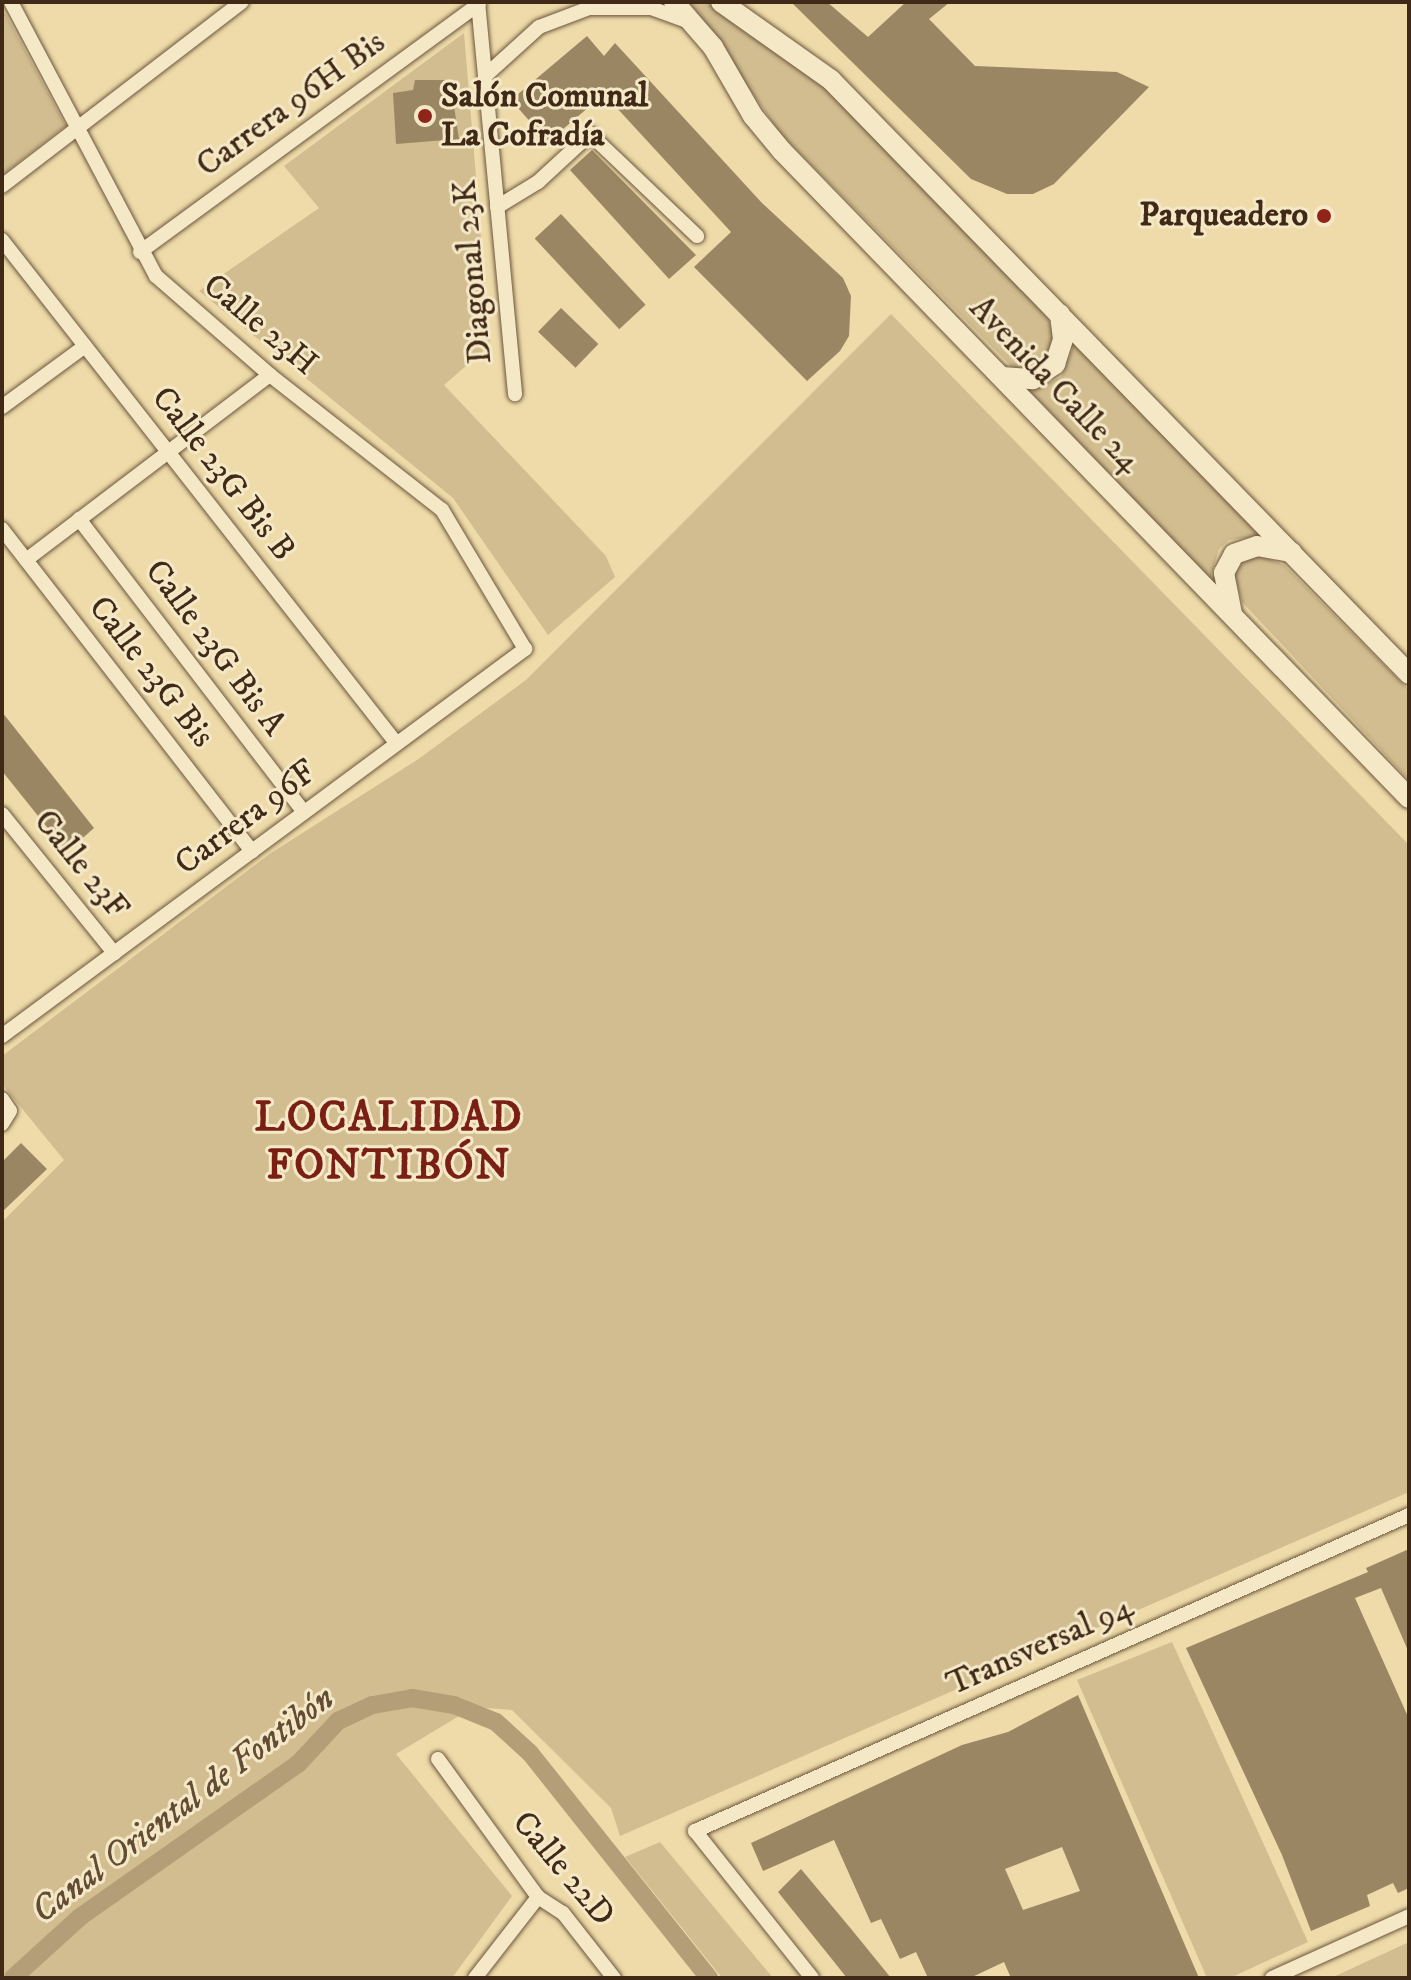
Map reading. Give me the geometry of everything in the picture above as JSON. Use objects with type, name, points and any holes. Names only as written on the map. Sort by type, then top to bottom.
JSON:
[{"type":"main road","name":"Avenida Calle 24","points":[[674,2],[696,26],[782,151],[1409,798]]},
{"type":"main road","name":"Avenida Calle 24","points":[[721,2],[831,80],[1409,674]]},
{"type":"main road","points":[[1002,377],[1033,379],[1055,364],[1063,339],[1060,314]]},
{"type":"main road","points":[[1234,617],[1224,573],[1234,554],[1257,546],[1291,552]]},
{"type":"street","name":"Calle 23H","points":[[11,2],[140,252],[156,276],[270,375],[442,510],[525,649]]},
{"type":"street","points":[[2,186],[242,2]]},
{"type":"street","name":"Diagonal 23K","points":[[478,3],[515,394]]},
{"type":"street","name":"Carrera 96H Bis","points":[[140,252],[478,3]]},
{"type":"street","points":[[485,76],[539,27],[594,7],[651,8],[696,26]]},
{"type":"street","points":[[497,207],[538,182],[590,134],[697,236]]},
{"type":"street","name":"Calle 23G Bis B","points":[[2,240],[397,744]]},
{"type":"street","points":[[2,407],[85,346]]},
{"type":"street","points":[[26,560],[270,375]]},
{"type":"street","name":"Calle 23G Bis A","points":[[79,519],[304,812]]},
{"type":"street","name":"Calle 23G Bis","points":[[2,529],[252,851]]},
{"type":"street","name":"Carrera 96F","points":[[2,1036],[525,649]]},
{"type":"street","name":"Calle 23F","points":[[2,814],[114,953]]},
{"type":"street","points":[[2,1099],[10,1111],[2,1124]]},
{"type":"street","name":"Transversal 94","points":[[812,1978],[695,1831],[1409,1515]]},
{"type":"street","name":"Calle 22D","points":[[438,1759],[538,1897],[563,1913],[614,1978]]},
{"type":"street","points":[[475,1978],[538,1897]]},
{"type":"street","points":[[1272,1978],[1409,1916]]},
{"type":"shaded area","points":[[689,2],[708,2],[819,82],[1046,313],[1054,337],[1048,361],[1039,367],[1013,368],[780,133]]},
{"type":"shaded area","points":[[5,13],[66,126],[2,175],[2,16]]},
{"type":"shaded area","points":[[464,33],[490,345],[444,385],[606,556],[615,577],[548,635],[453,498],[199,291],[319,208],[284,166]]},
{"type":"shaded area","points":[[891,314],[1409,845],[1409,1492],[620,1836],[611,1808],[512,1710],[474,1707],[396,1754],[512,1896],[452,1978],[2,1978],[2,1222],[64,1160],[2,1084],[2,1056],[271,853],[417,760],[526,680]]},
{"type":"shaded area","points":[[1075,343],[1261,536],[1229,540],[1219,549],[1210,579],[1030,391],[1061,377]]},
{"type":"shaded area","points":[[1256,554],[1284,565],[1409,690],[1409,780],[1242,602],[1233,571]]},
{"type":"shaded area","points":[[1172,1642],[1308,1942],[1230,1978],[1207,1978],[1077,1680]]},
{"type":"shaded area","points":[[660,1842],[773,1978],[722,1978],[625,1857]]},
{"type":"shaded area","points":[[1409,1942],[1409,1978],[1331,1978]]},
{"type":"building","points":[[791,2],[827,2],[868,37],[906,2],[950,2],[929,19],[975,66],[1117,72],[1149,87],[1054,184],[1033,194],[1007,194],[971,179]]},
{"type":"building","points":[[587,36],[604,56],[615,43],[762,203],[843,278],[851,296],[849,336],[840,351],[807,381],[694,267],[731,232],[604,94],[548,142],[511,100]]},
{"type":"building","name":"Salón Comunal La Cofradía","points":[[415,80],[450,80],[459,139],[396,144],[393,93],[413,90]]},
{"type":"building","points":[[592,150],[696,255],[669,279],[570,170]]},
{"type":"building","points":[[561,214],[646,305],[619,329],[535,239]]},
{"type":"building","points":[[561,308],[598,344],[575,368],[538,332]]},
{"type":"building","points":[[2,712],[94,828],[67,852],[2,771]]},
{"type":"building","points":[[21,1143],[47,1169],[2,1212],[2,1162]]},
{"type":"building","points":[[1409,1549],[1409,1653],[1381,1588],[1355,1598],[1409,1719],[1409,1888],[1398,1893],[1393,1883],[1367,1895],[1370,1906],[1311,1931],[1282,1855],[1186,1648],[1368,1572],[1366,1568]]},
{"type":"building","points":[[1078,1695],[1199,1978],[1011,1978],[1004,1962],[970,1978],[928,1978],[916,1952],[900,1959],[881,1919],[871,1923],[834,1840],[763,1871],[751,1843],[962,1745],[1008,1732]],"holes":[[[1062,1847],[1080,1891],[1023,1910],[1005,1869]]]},
{"type":"building","points":[[801,1869],[891,1978],[847,1978],[778,1892]]},
{"type":"waterway","name":"Canal Oriental de Fontibón","points":[[13,1978],[80,1917],[298,1764],[338,1721],[373,1705],[412,1698],[454,1705],[496,1722],[530,1753],[709,1978]]},
{"type":"place","name":"Salón Comunal La Cofradía","points":[[425,116]]},
{"type":"place","name":"Parqueadero","points":[[1324,216]]},
{"type":"district","name":"LOCALIDAD FONTIBÓN","points":[[389,1142]]}]
